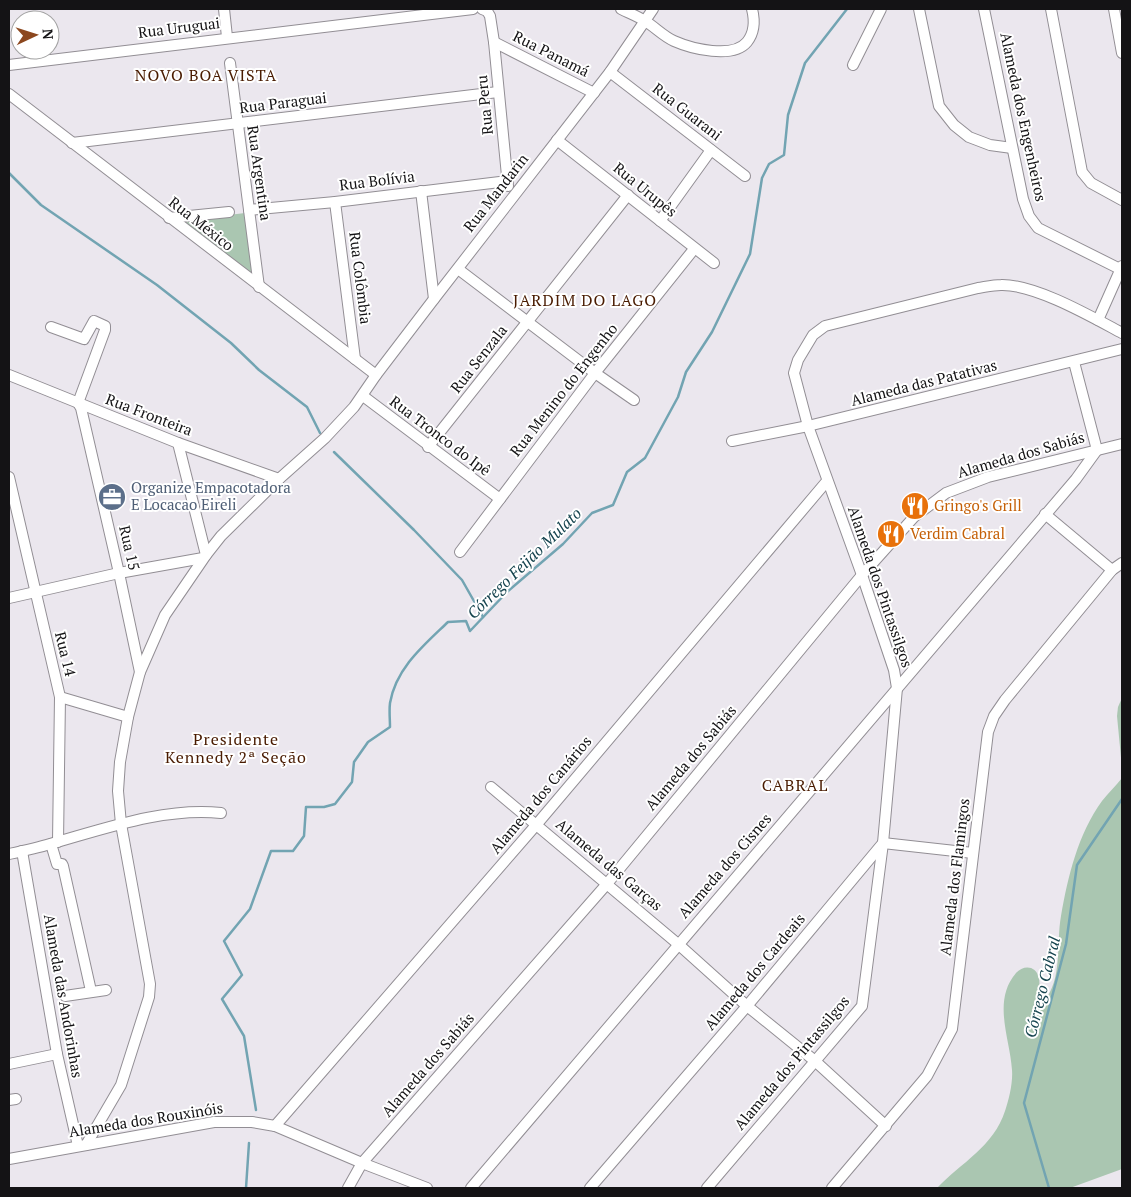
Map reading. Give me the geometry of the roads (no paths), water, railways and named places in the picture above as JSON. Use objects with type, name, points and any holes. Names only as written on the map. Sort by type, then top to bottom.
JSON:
[{"type":"street","points":[[224,9],[227,37]]},
{"type":"street","name":"Rua Uruguai","points":[[9,65],[227,37],[473,9]]},
{"type":"street","name":"Rua Peru","points":[[483,9],[490,16],[494,42],[510,200]]},
{"type":"street","points":[[621,9],[645,21],[673,40],[704,50],[730,51],[738,49],[751,37],[754,26],[752,9]]},
{"type":"street","name":"Rua Mandarin","points":[[82,1146],[121,1084],[149,997],[150,984],[121,824],[118,781],[128,717],[140,672],[166,615],[205,556],[221,536],[324,438],[363,396],[376,375],[434,298],[610,72],[653,9]]},
{"type":"street","points":[[852,65],[881,9]]},
{"type":"street","points":[[919,9],[939,106],[954,126],[969,137],[990,144],[1012,148]]},
{"type":"street","name":"Alameda dos Engenheiros","points":[[984,9],[1023,199],[1034,222],[1038,228],[1121,267]]},
{"type":"street","points":[[1051,9],[1082,172],[1091,183],[1122,200]]},
{"type":"street","points":[[1114,9],[1122,53]]},
{"type":"street","name":"Rua Panamá","points":[[494,42],[594,92]]},
{"type":"street","name":"Rua Argentina","points":[[230,63],[258,287]]},
{"type":"street","name":"Rua Guarani","points":[[610,72],[745,176]]},
{"type":"street","name":"Rua Paraguai","points":[[72,143],[498,92]]},
{"type":"street","name":"Rua México","points":[[9,94],[258,287],[376,375]]},
{"type":"street","name":"Rua Urupês","points":[[557,140],[714,263]]},
{"type":"street","points":[[660,221],[711,150]]},
{"type":"street","name":"Rua Bolívia","points":[[249,210],[335,202],[508,181]]},
{"type":"street","points":[[421,191],[434,298]]},
{"type":"street","name":"Rua Senzala","points":[[428,447],[628,196]]},
{"type":"street","name":"Rua Colômbia","points":[[335,202],[355,359]]},
{"type":"street","points":[[169,218],[229,212]]},
{"type":"street","name":"Rua Menino do Engenho","points":[[460,552],[595,373],[694,249]]},
{"type":"street","points":[[1098,320],[1121,267]]},
{"type":"street","points":[[458,269],[595,373],[634,400]]},
{"type":"street","name":"Alameda dos Pintassilgos","points":[[708,1188],[862,1006],[883,843],[896,688],[894,670],[808,426],[794,373],[798,360],[814,335],[825,326],[978,288],[1002,284],[1028,289],[1050,297],[1122,333]]},
{"type":"street","points":[[51,327],[84,339],[94,321],[105,326],[78,403]]},
{"type":"street","name":"Alameda das Patativas","points":[[732,441],[808,426],[1122,349]]},
{"type":"street","points":[[1074,362],[1097,450]]},
{"type":"street","name":"Rua Fronteira","points":[[9,375],[178,443],[279,479]]},
{"type":"street","name":"Rua Tronco do Ipê","points":[[363,396],[428,447],[500,499]]},
{"type":"street","name":"Rua 15","points":[[78,403],[81,408],[140,672]]},
{"type":"street","points":[[9,598],[205,556],[178,443]]},
{"type":"street","name":"Alameda dos Sabiás","points":[[348,1188],[362,1163],[606,885],[862,575],[914,517],[946,493],[988,477],[1122,444]]},
{"type":"street","name":"Alameda dos Cisnes","points":[[471,1188],[1076,479],[1097,450]]},
{"type":"street","name":"Rua 14","points":[[9,477],[34,592],[60,696],[55,843]]},
{"type":"street","name":"Alameda dos Canários","points":[[275,1126],[537,824],[827,481]]},
{"type":"street","points":[[1045,514],[1112,570]]},
{"type":"street","name":"Alameda dos Flamingos","points":[[832,1188],[927,1076],[952,1029],[988,732],[994,716],[1005,700],[1112,570],[1122,563]]},
{"type":"street","points":[[60,696],[128,717]]},
{"type":"street","name":"Alameda das Garças","points":[[491,787],[678,944],[747,1006],[815,1060],[886,1126]]},
{"type":"street","points":[[9,854],[121,824],[187,812],[221,813]]},
{"type":"street","points":[[55,843],[56,864],[62,864],[63,866],[90,991]]},
{"type":"street","points":[[883,843],[973,853]]},
{"type":"street","name":"Alameda dos Cardeais","points":[[590,1188],[747,1006],[883,843]]},
{"type":"street","name":"Alameda das Andorinhas","points":[[22,851],[57,1054],[82,1146]]},
{"type":"street","points":[[65,996],[106,990]]},
{"type":"street","points":[[9,1064],[57,1054]]},
{"type":"street","name":"Alameda dos Rouxinóis","points":[[9,1160],[214,1122],[242,1121],[275,1126],[427,1188]]},
{"type":"waterway","name":"Córrego Feijão Mulato","points":[[256,1110],[244,1036],[222,999],[242,975],[224,941],[250,909],[271,851],[293,851],[304,836],[306,807],[324,807],[335,804],[352,782],[354,762],[368,742],[390,727],[390,703],[393,690],[412,658],[448,622],[466,621],[470,631],[507,592],[563,544],[592,513],[613,505],[627,472],[645,458],[678,397],[686,372],[712,332],[750,254],[762,178],[769,164],[784,155],[788,115],[805,63],[847,9]]},
{"type":"waterway","points":[[9,173],[41,205],[157,285],[231,343],[259,370],[307,407],[320,433]]},
{"type":"waterway","points":[[334,452],[462,580],[483,617]]},
{"type":"waterway","name":"Córrego Cabral","points":[[1049,1188],[1024,1103],[1066,944],[1077,865],[1122,799]]},
{"type":"waterway","name":"Córrego Feijão Mulato","points":[[246,1188],[249,1143]]},
{"type":"place","name":"Organize Empacotadora E Locacao Eireli","points":[[112,497]]},
{"type":"place","name":"Gringo's Grill","points":[[915,506]]},
{"type":"place","name":"Verdim Cabral","points":[[891,534]]},
{"type":"district","name":"NOVO BOA VISTA","points":[[206,75]]},
{"type":"district","name":"JARDIM DO LAGO","points":[[585,300]]},
{"type":"district","name":"Presidente Kennedy 2ª Seção","points":[[236,748]]},
{"type":"district","name":"CABRAL","points":[[795,785]]}]
